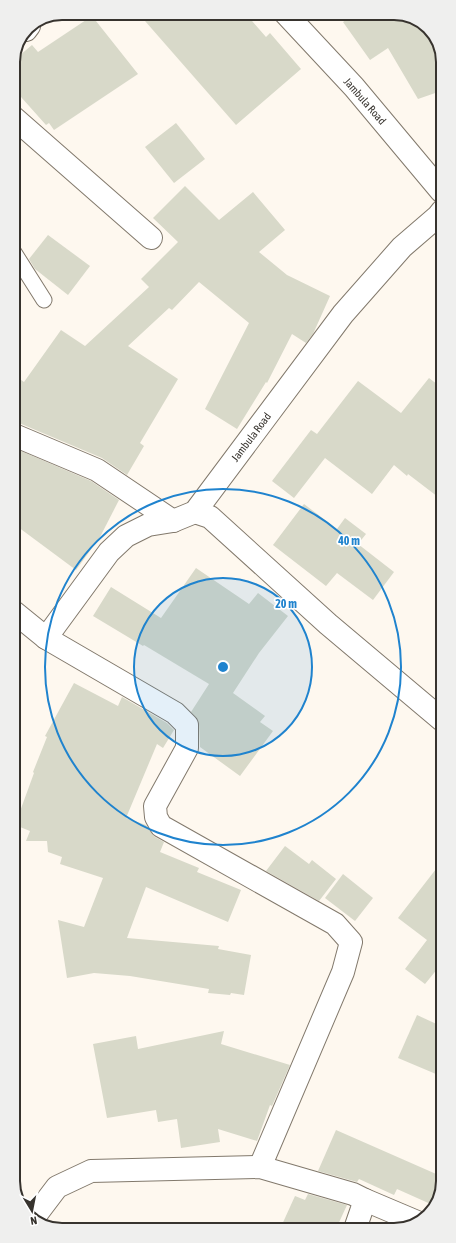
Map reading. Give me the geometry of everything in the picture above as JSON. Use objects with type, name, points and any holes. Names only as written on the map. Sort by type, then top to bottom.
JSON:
[{"type":"street","name":"Jambula Road","points":[[292,20],[354,87],[436,184]]},
{"type":"street","points":[[20,123],[151,238]]},
{"type":"street","name":"Jambula Road","points":[[195,512],[343,314],[402,247],[436,218]]},
{"type":"street","points":[[20,438],[97,470],[173,521]]},
{"type":"street","points":[[46,638],[109,552],[126,536],[148,525],[173,521],[195,512],[210,517],[328,624],[436,715]]},
{"type":"street","points":[[20,617],[46,638],[175,713],[186,725],[187,748],[156,806],[156,817],[161,826],[336,924],[351,942],[343,972],[260,1167]]},
{"type":"street","points":[[36,1214],[57,1187],[92,1172],[260,1167],[353,1194],[411,1219]]},
{"type":"street","points":[[357,1223],[366,1200]]},
{"type":"lane","points":[[20,261],[44,300]]},
{"type":"building","points":[[86,20],[95,20],[138,74],[54,130],[49,123],[46,125],[20,96],[21,55],[32,45],[38,52]]},
{"type":"building","points":[[144,20],[251,20],[266,37],[270,33],[301,69],[236,125]]},
{"type":"building","points":[[346,20],[397,20],[410,23],[420,29],[429,38],[435,51],[436,93],[418,99],[388,48],[370,60],[343,22]]},
{"type":"building","points":[[176,123],[205,159],[174,183],[145,147]]},
{"type":"building","points":[[185,186],[219,220],[253,192],[285,230],[259,252],[287,275],[330,296],[313,334],[306,343],[292,334],[267,383],[266,382],[237,429],[205,409],[249,323],[199,282],[172,310],[169,308],[128,346],[178,379],[140,443],[144,446],[127,475],[102,458],[20,423],[20,379],[24,382],[61,330],[85,346],[149,287],[141,279],[178,242],[153,218]]},
{"type":"building","points":[[48,235],[90,266],[68,295],[35,269],[29,259]]},
{"type":"building","points":[[429,378],[436,383],[436,495],[408,474],[407,476],[394,465],[372,494],[325,458],[294,498],[272,481],[311,430],[317,434],[358,381],[401,413]]},
{"type":"building","points":[[20,451],[91,481],[119,500],[100,537],[76,570],[20,528]]},
{"type":"building","points":[[304,504],[337,529],[345,518],[366,534],[358,544],[394,572],[373,600],[337,573],[326,586],[273,545]]},
{"type":"building","points":[[196,568],[249,604],[258,593],[288,616],[259,653],[233,693],[265,716],[260,722],[273,731],[240,776],[200,747],[199,724],[196,717],[191,712],[209,684],[93,616],[111,587],[161,618]]},
{"type":"building","points":[[74,683],[118,706],[122,697],[167,723],[174,730],[163,748],[157,744],[126,818],[146,825],[155,837],[164,842],[160,852],[199,868],[197,872],[241,890],[228,922],[146,887],[127,938],[219,946],[218,949],[251,955],[244,995],[231,993],[230,995],[208,993],[209,989],[130,976],[94,973],[67,978],[58,920],[84,927],[103,878],[60,864],[62,857],[48,852],[47,841],[26,841],[30,831],[20,827],[20,811],[34,773],[33,772],[47,737],[45,736]]},
{"type":"building","points":[[285,846],[309,864],[312,860],[336,879],[319,901],[266,871]]},
{"type":"building","points":[[436,869],[436,971],[425,984],[405,969],[427,940],[398,918]]},
{"type":"building","points":[[343,874],[373,898],[355,921],[325,898]]},
{"type":"building","points":[[417,1015],[436,1024],[436,1074],[398,1058]]},
{"type":"building","points":[[224,1031],[221,1044],[290,1065],[272,1106],[270,1105],[257,1141],[218,1129],[220,1142],[181,1148],[177,1119],[158,1122],[156,1110],[107,1118],[93,1044],[136,1036],[138,1049]]},
{"type":"building","points":[[336,1130],[436,1174],[435,1190],[429,1204],[397,1189],[394,1195],[359,1179],[357,1182],[318,1171]]},
{"type":"building","points":[[308,1194],[347,1205],[339,1223],[283,1223],[295,1196],[305,1200]]}]
